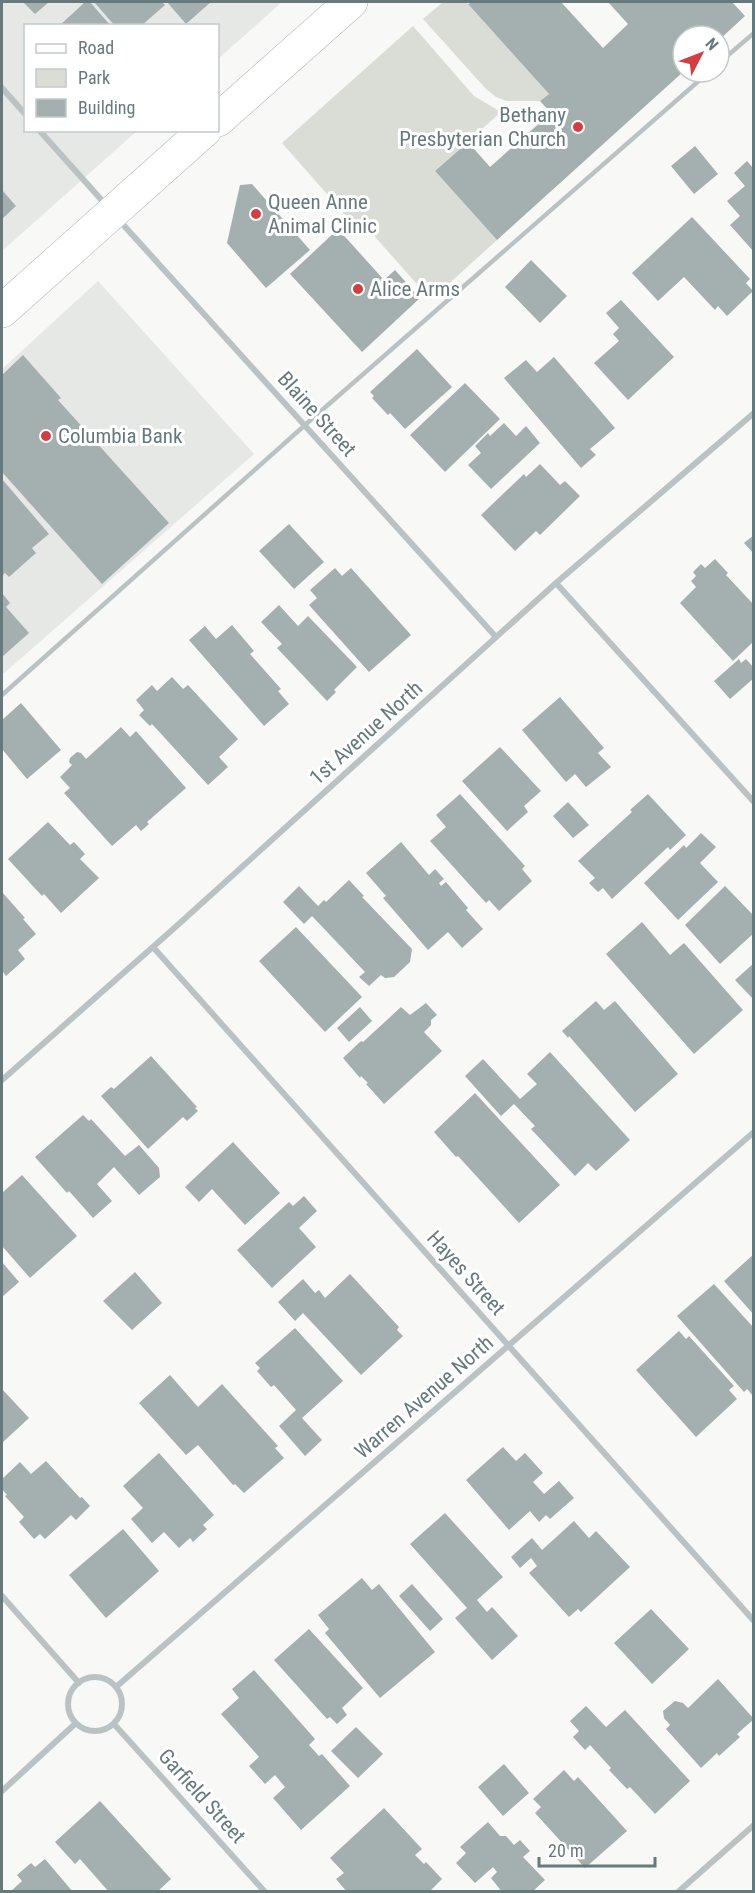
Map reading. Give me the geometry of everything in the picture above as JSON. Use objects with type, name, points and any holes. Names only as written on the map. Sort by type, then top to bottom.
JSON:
[{"type":"main road","points":[[219,119],[351,2]]},
{"type":"main road","points":[[2,312],[203,132]]},
{"type":"street","points":[[2,88],[24,113]]},
{"type":"street","name":"Blaine Street","points":[[41,132],[496,637]]},
{"type":"street","name":"1st Avenue North","points":[[2,1080],[153,947],[556,583],[753,413]]},
{"type":"street","points":[[556,583],[753,802]]},
{"type":"street","name":"Hayes Street","points":[[153,947],[753,1621]]},
{"type":"street","name":"Warren Avenue North","points":[[116,1688],[753,1132]]},
{"type":"street","points":[[2,1596],[79,1683]]},
{"type":"street","points":[[92,1677],[102,1678],[110,1681],[116,1688],[122,1704],[121,1713],[114,1724],[102,1730],[93,1731],[84,1729],[71,1717],[69,1700],[79,1683],[92,1677]]},
{"type":"street","points":[[2,1791],[76,1723]]},
{"type":"street","name":"Garfield Street","points":[[114,1724],[265,1892]]},
{"type":"street","points":[[678,1892],[753,1825]]},
{"type":"lane","points":[[731,52],[753,33]]},
{"type":"lane","points":[[2,695],[305,425],[695,84]]},
{"type":"shaded area","points":[[2,2],[282,2],[219,58],[219,24],[24,24],[24,132],[136,132],[2,251]]},
{"type":"shaded area","points":[[98,281],[254,454],[2,675],[2,369]]},
{"type":"green space","points":[[443,2],[466,2],[549,94],[540,101],[507,101],[496,97],[486,89],[423,19]]},
{"type":"green space","points":[[413,26],[474,96],[501,112],[435,171],[497,240],[431,300],[369,230],[363,235],[282,143]]},
{"type":"building","points":[[23,2],[49,2],[35,14]]},
{"type":"building","points":[[85,2],[90,2],[109,24],[61,24]]},
{"type":"building","points":[[94,2],[162,2],[165,5],[143,24],[113,24]]},
{"type":"building","points":[[167,2],[211,2],[186,24]]},
{"type":"building","name":"Bethany Presbyterian Church","points":[[472,2],[561,2],[603,48],[628,24],[608,2],[732,2],[745,16],[731,29],[731,24],[671,24],[671,83],[497,240],[435,171],[468,142],[490,167],[551,113],[540,101],[549,94],[468,4]]},
{"type":"building","points":[[695,146],[718,174],[694,194],[671,166]]},
{"type":"building","points":[[747,161],[754,169],[754,252],[730,225],[740,216],[727,201],[745,186],[734,173]]},
{"type":"building","name":"Queen Anne Animal Clinic","points":[[252,184],[310,250],[266,288],[227,243],[240,185]]},
{"type":"building","points":[[2,190],[16,206],[2,219]]},
{"type":"building","points":[[692,217],[750,279],[746,283],[753,291],[727,316],[718,306],[715,310],[684,277],[658,301],[632,273]]},
{"type":"building","name":"Alice Arms","points":[[338,229],[384,280],[395,270],[420,298],[362,352],[290,274]]},
{"type":"building","points":[[531,260],[567,296],[540,323],[505,287]]},
{"type":"building","points":[[621,300],[674,357],[628,400],[594,363],[619,341],[613,334],[619,328],[606,313]]},
{"type":"building","points":[[417,349],[452,387],[405,429],[390,413],[388,415],[372,398],[374,396],[370,392]]},
{"type":"building","name":"Columbia Bank","points":[[23,355],[61,398],[58,400],[169,523],[102,584],[2,472],[2,375]]},
{"type":"building","points":[[554,357],[615,428],[590,449],[596,455],[581,468],[504,378],[526,360],[537,372]]},
{"type":"building","points":[[465,383],[500,419],[445,472],[410,435]]},
{"type":"building","points":[[504,423],[516,436],[526,426],[540,443],[491,489],[468,465],[481,453],[475,446],[488,433],[490,436]]},
{"type":"building","points":[[540,464],[560,485],[565,481],[580,496],[540,535],[536,531],[515,551],[481,515],[524,474],[526,477]]},
{"type":"building","points":[[2,479],[49,534],[32,548],[36,553],[9,577],[5,573],[2,576]]},
{"type":"building","points":[[289,524],[324,562],[294,589],[259,551]]},
{"type":"building","points":[[754,535],[754,554],[744,543]]},
{"type":"building","points":[[715,559],[728,573],[726,575],[754,605],[754,645],[752,643],[733,661],[680,603],[696,587],[691,581],[696,576],[693,572],[701,564],[705,568]]},
{"type":"building","points":[[335,568],[342,576],[351,568],[411,635],[369,672],[309,605],[317,598],[310,590]]},
{"type":"building","points":[[2,593],[10,603],[6,607],[29,633],[2,657]]},
{"type":"building","points":[[279,605],[298,626],[308,616],[357,667],[334,690],[336,692],[327,701],[277,648],[282,644],[261,622]]},
{"type":"building","points":[[232,625],[254,651],[250,654],[281,689],[278,691],[289,704],[264,726],[189,640],[205,626],[216,639]]},
{"type":"building","points":[[739,659],[741,663],[746,659],[754,668],[754,678],[730,699],[714,681]]},
{"type":"building","points":[[172,677],[183,689],[188,685],[238,739],[219,757],[228,767],[208,785],[152,724],[150,726],[139,715],[144,710],[136,700],[152,685],[157,691]]},
{"type":"building","points":[[560,697],[604,748],[598,753],[611,767],[586,787],[575,774],[566,782],[522,730]]},
{"type":"building","points":[[21,703],[61,750],[27,779],[2,749],[2,720]]},
{"type":"building","points":[[121,727],[130,737],[136,731],[186,788],[147,822],[149,824],[141,831],[136,825],[112,846],[64,793],[70,788],[60,777],[72,765],[69,762],[70,758],[77,752],[86,759]]},
{"type":"building","points":[[500,747],[541,791],[524,806],[528,812],[507,831],[462,781]]},
{"type":"building","points":[[460,794],[525,866],[522,869],[532,881],[499,911],[489,900],[486,903],[430,841],[446,827],[436,815]]},
{"type":"building","points":[[648,794],[686,835],[670,850],[668,847],[612,899],[603,888],[598,892],[589,883],[595,878],[578,861],[632,812],[630,810]]},
{"type":"building","points":[[568,802],[589,825],[573,838],[553,816]]},
{"type":"building","points":[[48,822],[70,845],[74,842],[85,854],[80,859],[99,878],[61,913],[8,859]]},
{"type":"building","points":[[701,833],[716,847],[700,863],[718,882],[678,920],[644,883],[684,845],[686,848]]},
{"type":"building","points":[[401,842],[429,875],[435,869],[444,879],[439,883],[441,886],[446,882],[483,929],[462,948],[448,932],[428,950],[383,898],[386,896],[366,873]]},
{"type":"building","points":[[349,880],[364,896],[362,897],[412,949],[410,962],[394,977],[385,978],[381,975],[369,986],[359,977],[365,972],[312,916],[304,924],[283,902],[299,886],[318,906],[324,900],[326,902]]},
{"type":"building","points":[[725,886],[754,916],[754,933],[720,964],[685,925]]},
{"type":"building","points":[[2,892],[36,934],[18,950],[25,959],[6,976],[2,971]]},
{"type":"building","points":[[642,922],[670,955],[684,943],[743,1010],[694,1054],[606,954]]},
{"type":"building","points":[[296,927],[362,997],[325,1032],[259,961]]},
{"type":"building","points":[[754,963],[754,1000],[735,980]]},
{"type":"building","points":[[596,1001],[604,1010],[615,1001],[678,1074],[635,1112],[569,1036],[568,1038],[562,1031]]},
{"type":"building","points":[[426,1003],[437,1015],[424,1032],[442,1051],[384,1104],[366,1084],[368,1083],[361,1076],[360,1078],[343,1058],[401,1007],[410,1015]]},
{"type":"building","points":[[360,1007],[372,1021],[349,1042],[337,1028]]},
{"type":"building","points":[[550,1052],[630,1140],[596,1171],[588,1163],[575,1176],[531,1129],[535,1126],[514,1104],[501,1116],[465,1076],[483,1059],[520,1099],[537,1084],[527,1074]]},
{"type":"building","points":[[151,1056],[197,1107],[195,1108],[198,1111],[187,1121],[183,1117],[148,1149],[101,1096],[111,1087],[114,1089]]},
{"type":"building","points":[[475,1093],[560,1185],[519,1223],[434,1132]]},
{"type":"building","points":[[83,1115],[89,1121],[91,1119],[125,1156],[139,1145],[159,1168],[160,1177],[139,1195],[114,1167],[97,1184],[112,1201],[93,1218],[35,1157]]},
{"type":"building","points":[[233,1142],[280,1193],[245,1225],[212,1189],[199,1202],[185,1187]]},
{"type":"building","points":[[22,1175],[77,1236],[30,1278],[2,1246],[2,1193]]},
{"type":"building","points":[[304,1196],[317,1211],[299,1228],[316,1247],[272,1288],[237,1250],[289,1202],[293,1206]]},
{"type":"building","points":[[754,1254],[754,1315],[724,1281]]},
{"type":"building","points":[[2,1262],[19,1282],[2,1297]]},
{"type":"building","points":[[135,1272],[162,1303],[132,1330],[103,1301]]},
{"type":"building","points":[[350,1274],[399,1327],[397,1330],[403,1336],[361,1375],[303,1313],[295,1321],[278,1302],[303,1279],[315,1293],[319,1290],[325,1298]]},
{"type":"building","points":[[714,1284],[754,1328],[754,1397],[747,1389],[744,1392],[677,1316]]},
{"type":"building","points":[[295,1328],[343,1381],[302,1418],[322,1440],[305,1456],[279,1426],[296,1410],[274,1385],[271,1387],[257,1371],[260,1368],[255,1363]]},
{"type":"building","points":[[679,1331],[686,1339],[689,1336],[734,1386],[729,1390],[737,1399],[696,1437],[636,1370]]},
{"type":"building","points":[[170,1375],[198,1407],[222,1384],[278,1446],[275,1448],[284,1458],[244,1493],[235,1484],[233,1485],[198,1445],[186,1455],[139,1403]]},
{"type":"building","points":[[2,1389],[29,1418],[2,1443]]},
{"type":"building","points":[[503,1447],[516,1461],[525,1453],[543,1473],[533,1482],[544,1494],[559,1481],[574,1498],[550,1519],[546,1515],[539,1522],[530,1511],[509,1530],[466,1480]]},
{"type":"building","points":[[159,1453],[214,1515],[203,1525],[207,1529],[193,1542],[190,1538],[179,1548],[164,1532],[152,1543],[131,1519],[143,1508],[123,1486]]},
{"type":"building","points":[[46,1461],[90,1506],[76,1520],[71,1515],[45,1539],[40,1534],[34,1539],[19,1522],[24,1517],[5,1496],[7,1495],[2,1489],[2,1479],[20,1462],[31,1474]]},
{"type":"building","points":[[445,1513],[503,1577],[477,1600],[487,1612],[492,1607],[518,1636],[492,1660],[455,1618],[467,1608],[410,1544]]},
{"type":"building","points":[[574,1521],[589,1538],[596,1531],[630,1567],[581,1612],[578,1609],[569,1617],[529,1573],[537,1566],[531,1558],[520,1568],[511,1557],[532,1538],[542,1550]]},
{"type":"building","points":[[123,1529],[159,1571],[106,1618],[69,1575]]},
{"type":"building","points":[[362,1578],[372,1590],[379,1584],[435,1652],[380,1698],[325,1633],[329,1629],[318,1615]]},
{"type":"building","points":[[412,1584],[443,1619],[430,1631],[399,1596]]},
{"type":"building","points":[[651,1609],[689,1649],[652,1684],[614,1643]]},
{"type":"building","points":[[309,1629],[363,1688],[342,1708],[347,1715],[337,1724],[330,1717],[327,1719],[274,1660]]},
{"type":"building","points":[[254,1670],[315,1739],[309,1745],[319,1756],[322,1754],[350,1786],[301,1830],[273,1798],[285,1787],[275,1775],[265,1784],[249,1766],[259,1757],[221,1714],[239,1698],[232,1689]]},
{"type":"building","points":[[718,1679],[754,1719],[737,1734],[740,1737],[719,1756],[717,1753],[701,1768],[666,1729],[670,1725],[664,1718],[663,1711],[675,1701],[683,1703],[688,1708]]},
{"type":"building","points":[[586,1706],[606,1727],[625,1710],[690,1781],[655,1814],[630,1787],[627,1789],[609,1770],[611,1768],[590,1745],[585,1750],[573,1737],[579,1731],[570,1721]]},
{"type":"building","points":[[356,1727],[383,1754],[358,1778],[331,1751]]},
{"type":"building","points":[[504,1764],[529,1793],[503,1816],[478,1787]]},
{"type":"building","points":[[564,1770],[574,1781],[578,1777],[627,1831],[585,1868],[535,1813],[541,1807],[533,1799]]},
{"type":"building","points":[[100,1801],[171,1879],[157,1892],[109,1892],[80,1859],[75,1864],[55,1842]]},
{"type":"building","points":[[384,1808],[422,1849],[415,1855],[424,1864],[426,1862],[442,1879],[429,1892],[347,1892],[336,1879],[344,1873],[330,1858]]},
{"type":"building","points":[[488,1822],[500,1836],[506,1836],[514,1845],[520,1840],[530,1851],[523,1857],[545,1880],[532,1892],[502,1892],[491,1878],[497,1872],[493,1867],[475,1883],[456,1863],[466,1853],[460,1847]]},
{"type":"building","points":[[45,1859],[73,1892],[10,1892],[22,1881],[17,1875],[31,1863],[35,1867]]},
{"type":"place","name":"Bethany Presbyterian Church","points":[[578,127]]},
{"type":"place","name":"Queen Anne Animal Clinic","points":[[256,214]]},
{"type":"place","name":"Alice Arms","points":[[358,289]]},
{"type":"place","name":"Columbia Bank","points":[[46,436]]}]
